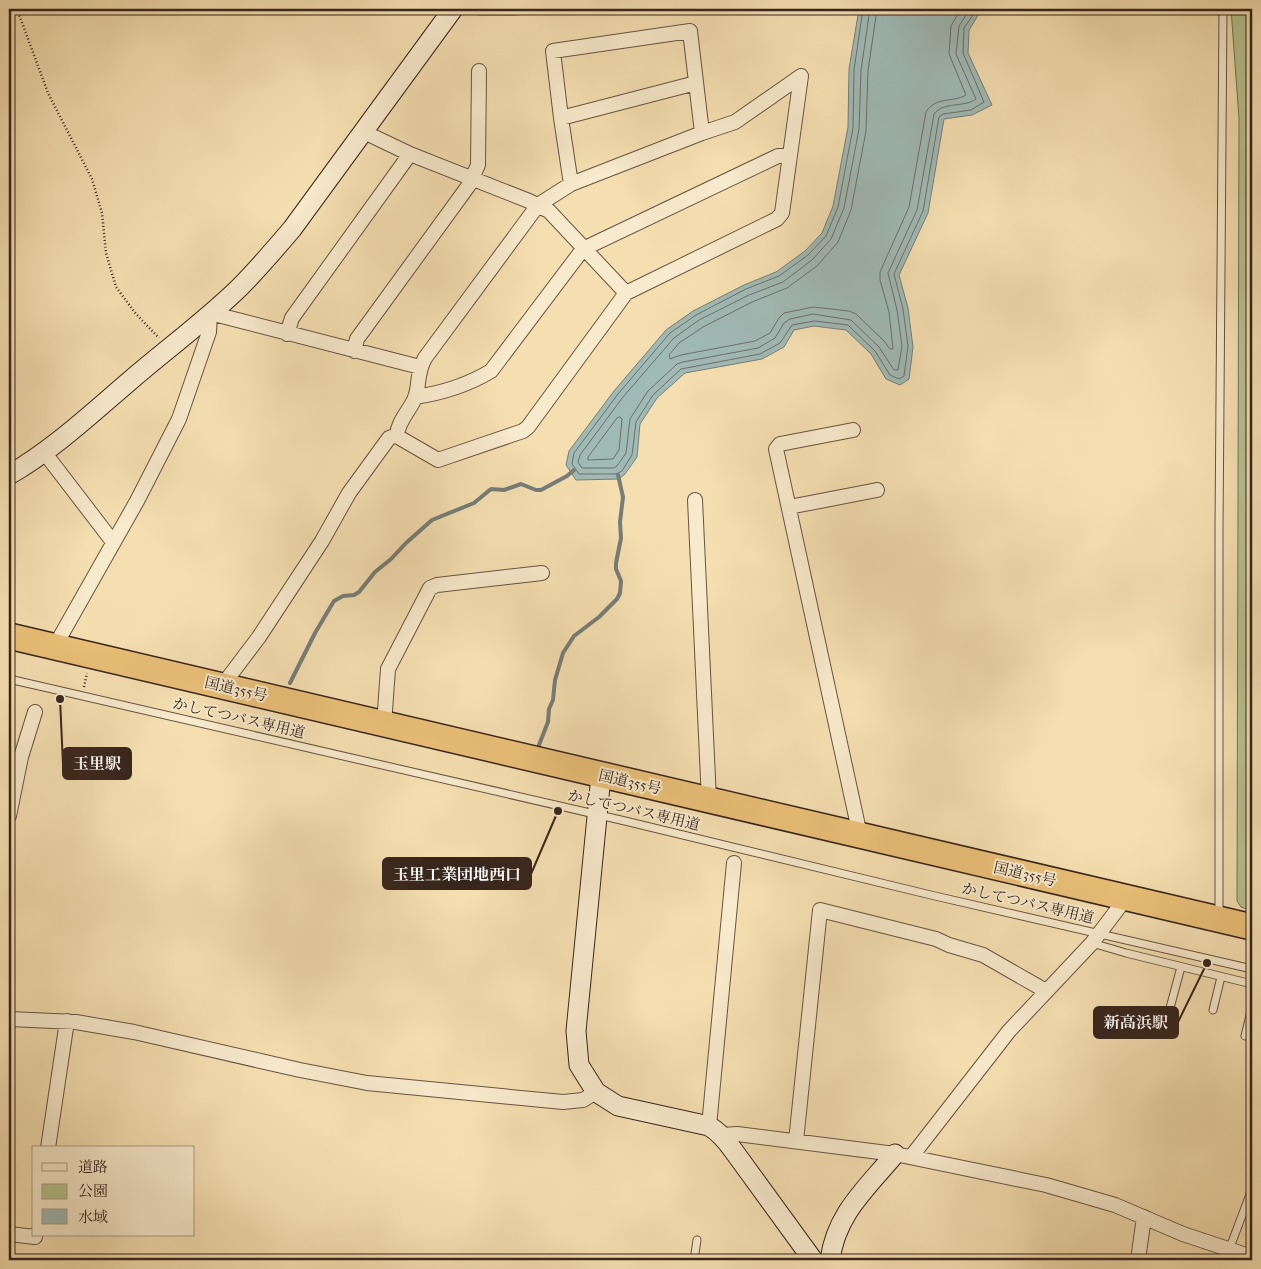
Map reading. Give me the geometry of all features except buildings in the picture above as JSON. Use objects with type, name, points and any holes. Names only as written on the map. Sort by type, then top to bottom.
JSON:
[{"type":"highway","name":"国道355号","points":[[9,636],[1252,927]]},
{"type":"street","points":[[9,475],[66,436],[238,289],[286,236],[454,9]]},
{"type":"street","points":[[572,184],[561,118],[553,51],[690,32],[702,133]]},
{"type":"street","points":[[354,351],[357,339],[469,185],[478,165],[479,71]]},
{"type":"street","points":[[800,76],[782,213],[778,219],[626,293],[525,429],[438,460],[397,435],[398,428],[415,397],[420,367],[425,358],[538,204],[572,184],[735,122],[800,76]]},
{"type":"street","points":[[561,118],[696,83]]},
{"type":"street","points":[[364,132],[410,154],[549,210],[583,249],[626,293]]},
{"type":"street","points":[[287,334],[292,318],[410,154]]},
{"type":"street","points":[[415,397],[432,395],[470,383],[491,371],[583,249],[778,156],[789,156]]},
{"type":"street","points":[[210,313],[420,367]]},
{"type":"street","points":[[55,646],[137,501],[179,419],[209,332],[210,313]]},
{"type":"street","points":[[853,430],[780,444],[777,446],[776,453],[860,835]]},
{"type":"street","points":[[224,686],[259,637],[322,541],[349,493],[389,438],[397,435]]},
{"type":"street","points":[[44,452],[113,542]]},
{"type":"street","points":[[789,507],[877,490]]},
{"type":"street","points":[[695,500],[709,800]]},
{"type":"street","points":[[384,724],[388,669],[430,588],[437,585],[542,573]]},
{"type":"street","points":[[9,816],[21,757],[35,712]]},
{"type":"street","points":[[601,776],[576,1032],[579,1065],[586,1079],[596,1092],[618,1106],[716,1130],[903,1156],[1046,1184],[1091,1197],[1183,1234],[1252,1257]]},
{"type":"street","points":[[734,863],[716,1130],[813,1260]]},
{"type":"street","points":[[830,1260],[834,1238],[846,1212],[903,1156],[1009,1031],[1095,938],[1126,898]]},
{"type":"street","points":[[796,1141],[820,910],[936,939],[983,955],[1046,991]]},
{"type":"street","points":[[9,1019],[67,1021],[134,1032],[300,1070],[367,1083],[563,1102],[583,1100],[596,1092]]},
{"type":"street","points":[[48,1146],[67,1021]]},
{"type":"street","points":[[1138,1260],[1144,1217]]},
{"type":"street","points":[[9,1234],[35,1238],[35,1236]]},
{"type":"lane","points":[[1219,920],[1219,529],[1223,9]]},
{"type":"lane","name":"かしてつバス専用道","points":[[9,679],[597,815],[1095,938],[1252,968]]},
{"type":"lane","points":[[1095,938],[1181,967],[1252,984]]},
{"type":"lane","points":[[1170,1008],[1181,967]]},
{"type":"lane","points":[[1213,1010],[1222,976]]},
{"type":"lane","points":[[1246,1036],[1252,1007]]},
{"type":"lane","points":[[1229,1250],[1252,1190]]},
{"type":"lane","points":[[694,1260],[697,1240]]},
{"type":"path","points":[[17,9],[48,93],[92,179],[102,213],[106,253],[116,287],[136,314],[169,348]]},
{"type":"path","points":[[82,696],[92,655]]},
{"type":"green space","points":[[1231,9],[1252,9],[1252,911],[1241,907],[1237,901],[1239,118]]},
{"type":"water","points":[[470,9],[572,9],[516,15],[478,15]]},
{"type":"water","points":[[859,9],[982,9],[969,30],[968,53],[992,105],[972,115],[944,119],[928,213],[899,275],[908,308],[913,347],[909,379],[900,385],[886,379],[871,354],[846,330],[814,326],[794,330],[784,347],[762,359],[685,373],[657,398],[640,424],[637,457],[625,474],[619,479],[576,480],[566,465],[569,451],[614,391],[666,330],[693,311],[744,285],[776,272],[805,251],[822,233],[833,206],[848,127],[849,69]]},
{"type":"waterway","points":[[290,683],[315,633],[334,601],[343,596],[354,595],[359,592],[375,572],[432,520],[474,503],[491,489],[504,490],[521,484],[541,490],[567,476],[574,470]]},
{"type":"waterway","points":[[539,745],[548,722],[555,680],[563,653],[574,636],[599,617],[617,599],[620,593],[621,581],[616,569],[616,563],[621,538],[620,522],[623,497],[618,475]]},
{"type":"place","name":"玉里駅","points":[[60,699]]},
{"type":"place","name":"玉里工業団地西口","points":[[558,811]]},
{"type":"place","name":"新高浜駅","points":[[1207,963]]}]
